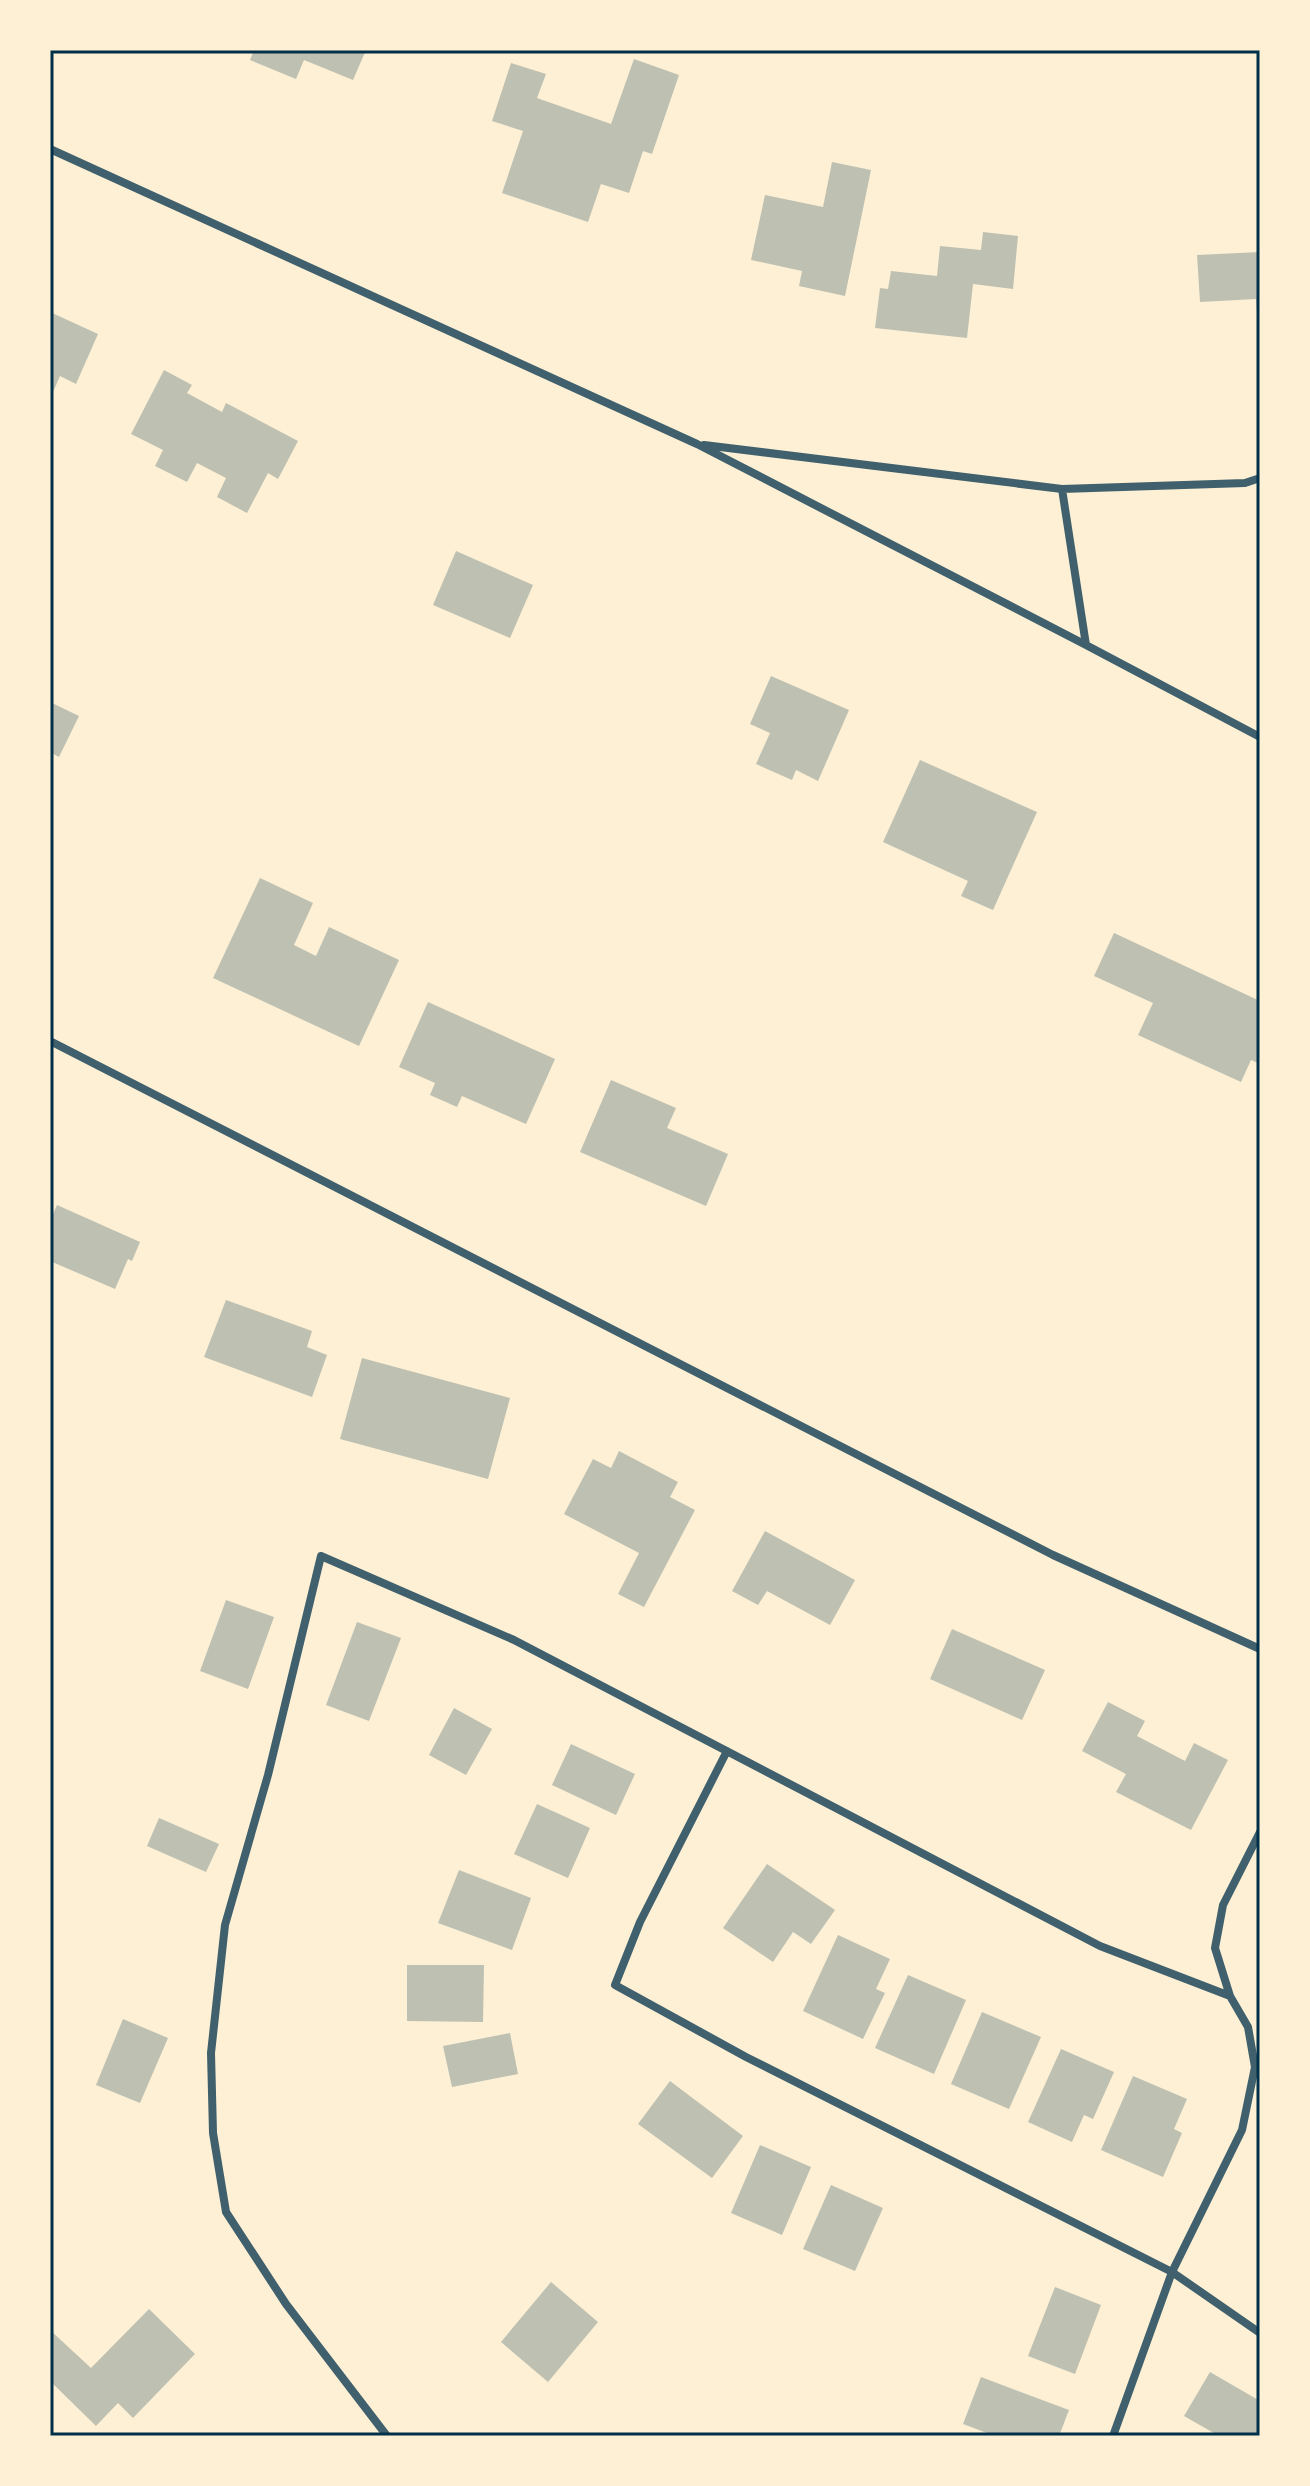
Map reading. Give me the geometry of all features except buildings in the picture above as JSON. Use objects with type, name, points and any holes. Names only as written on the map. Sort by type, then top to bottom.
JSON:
[{"type":"street","points":[[50,149],[697,444],[1260,737]]},
{"type":"street","points":[[697,444],[1062,489],[1245,483],[1260,478]]},
{"type":"street","points":[[1062,489],[1086,645]]},
{"type":"street","points":[[50,1041],[1053,1555],[1260,1649]]},
{"type":"street","points":[[387,2436],[286,2304],[226,2212],[213,2133],[211,2053],[225,1925],[268,1775],[321,1556],[514,1640],[1100,1946],[1230,1996]]},
{"type":"street","points":[[727,1751],[640,1922],[615,1985],[760,2064],[1172,2272],[1260,2333]]},
{"type":"street","points":[[1113,2436],[1172,2272],[1242,2130],[1255,2067],[1248,2027],[1230,1996],[1215,1948],[1223,1905],[1260,1832]]}]
